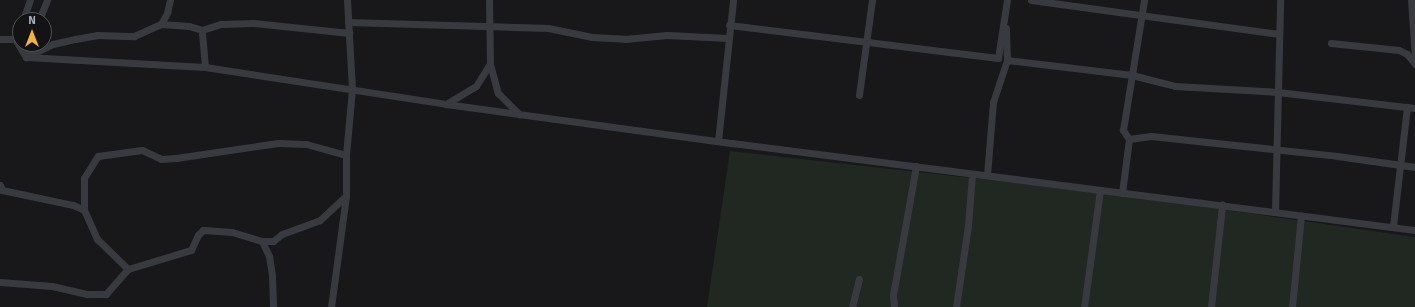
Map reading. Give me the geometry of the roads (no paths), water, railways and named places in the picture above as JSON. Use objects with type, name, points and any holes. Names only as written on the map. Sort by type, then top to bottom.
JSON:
[{"type":"street","points":[[25,12],[30,0]]},
{"type":"street","points":[[42,12],[47,0]]},
{"type":"street","points":[[161,24],[167,13],[170,0]]},
{"type":"street","points":[[331,307],[346,196],[346,155],[352,89],[347,0]]},
{"type":"street","points":[[489,0],[491,25],[490,64],[498,93],[519,114]]},
{"type":"street","points":[[718,141],[733,0]]},
{"type":"street","points":[[859,95],[872,0]]},
{"type":"street","points":[[730,25],[998,58],[1008,0]]},
{"type":"street","points":[[987,175],[993,102],[1007,60],[1008,0]]},
{"type":"street","points":[[1031,0],[1141,17],[1278,34]]},
{"type":"street","points":[[1122,192],[1129,139],[1123,130],[1144,0]]},
{"type":"street","points":[[1275,212],[1280,0]]},
{"type":"street","points":[[1411,0],[1415,57]]},
{"type":"street","points":[[348,22],[491,25],[548,28],[592,37],[625,39],[667,34],[728,38]]},
{"type":"street","points":[[26,57],[53,44],[96,35],[134,36],[161,24],[189,26],[202,30],[221,24],[253,23],[349,33]]},
{"type":"street","points":[[202,30],[205,67]]},
{"type":"street","points":[[0,39],[12,39]]},
{"type":"street","points":[[1331,43],[1399,50],[1407,54],[1415,64]]},
{"type":"street","points":[[23,52],[26,57]]},
{"type":"street","points":[[26,57],[28,52]]},
{"type":"street","points":[[26,57],[205,67],[446,104],[718,141],[1415,230]]},
{"type":"street","points":[[1007,60],[1132,75],[1175,86],[1278,92],[1411,108],[1400,164],[1393,226]]},
{"type":"street","points":[[446,104],[476,86],[490,64]]},
{"type":"street","points":[[1129,139],[1151,136],[1276,149],[1415,167]]},
{"type":"street","points":[[128,269],[96,239],[84,210],[84,178],[98,156],[142,150],[161,159],[176,158],[278,144],[306,144],[346,155]]},
{"type":"street","points":[[894,307],[893,295],[916,166]]},
{"type":"street","points":[[956,307],[968,226],[972,174]]},
{"type":"street","points":[[0,185],[2,190],[66,203],[84,210]]},
{"type":"street","points":[[1084,307],[1100,190]]},
{"type":"street","points":[[0,282],[52,286],[87,294],[106,294],[128,269],[191,250],[198,235],[203,230],[232,232],[262,241],[273,241],[282,234],[320,220],[346,196]]},
{"type":"street","points":[[1211,307],[1222,206]]},
{"type":"street","points":[[1292,307],[1301,215]]},
{"type":"street","points":[[262,241],[270,263],[273,307]]},
{"type":"street","points":[[852,307],[859,279]]}]
